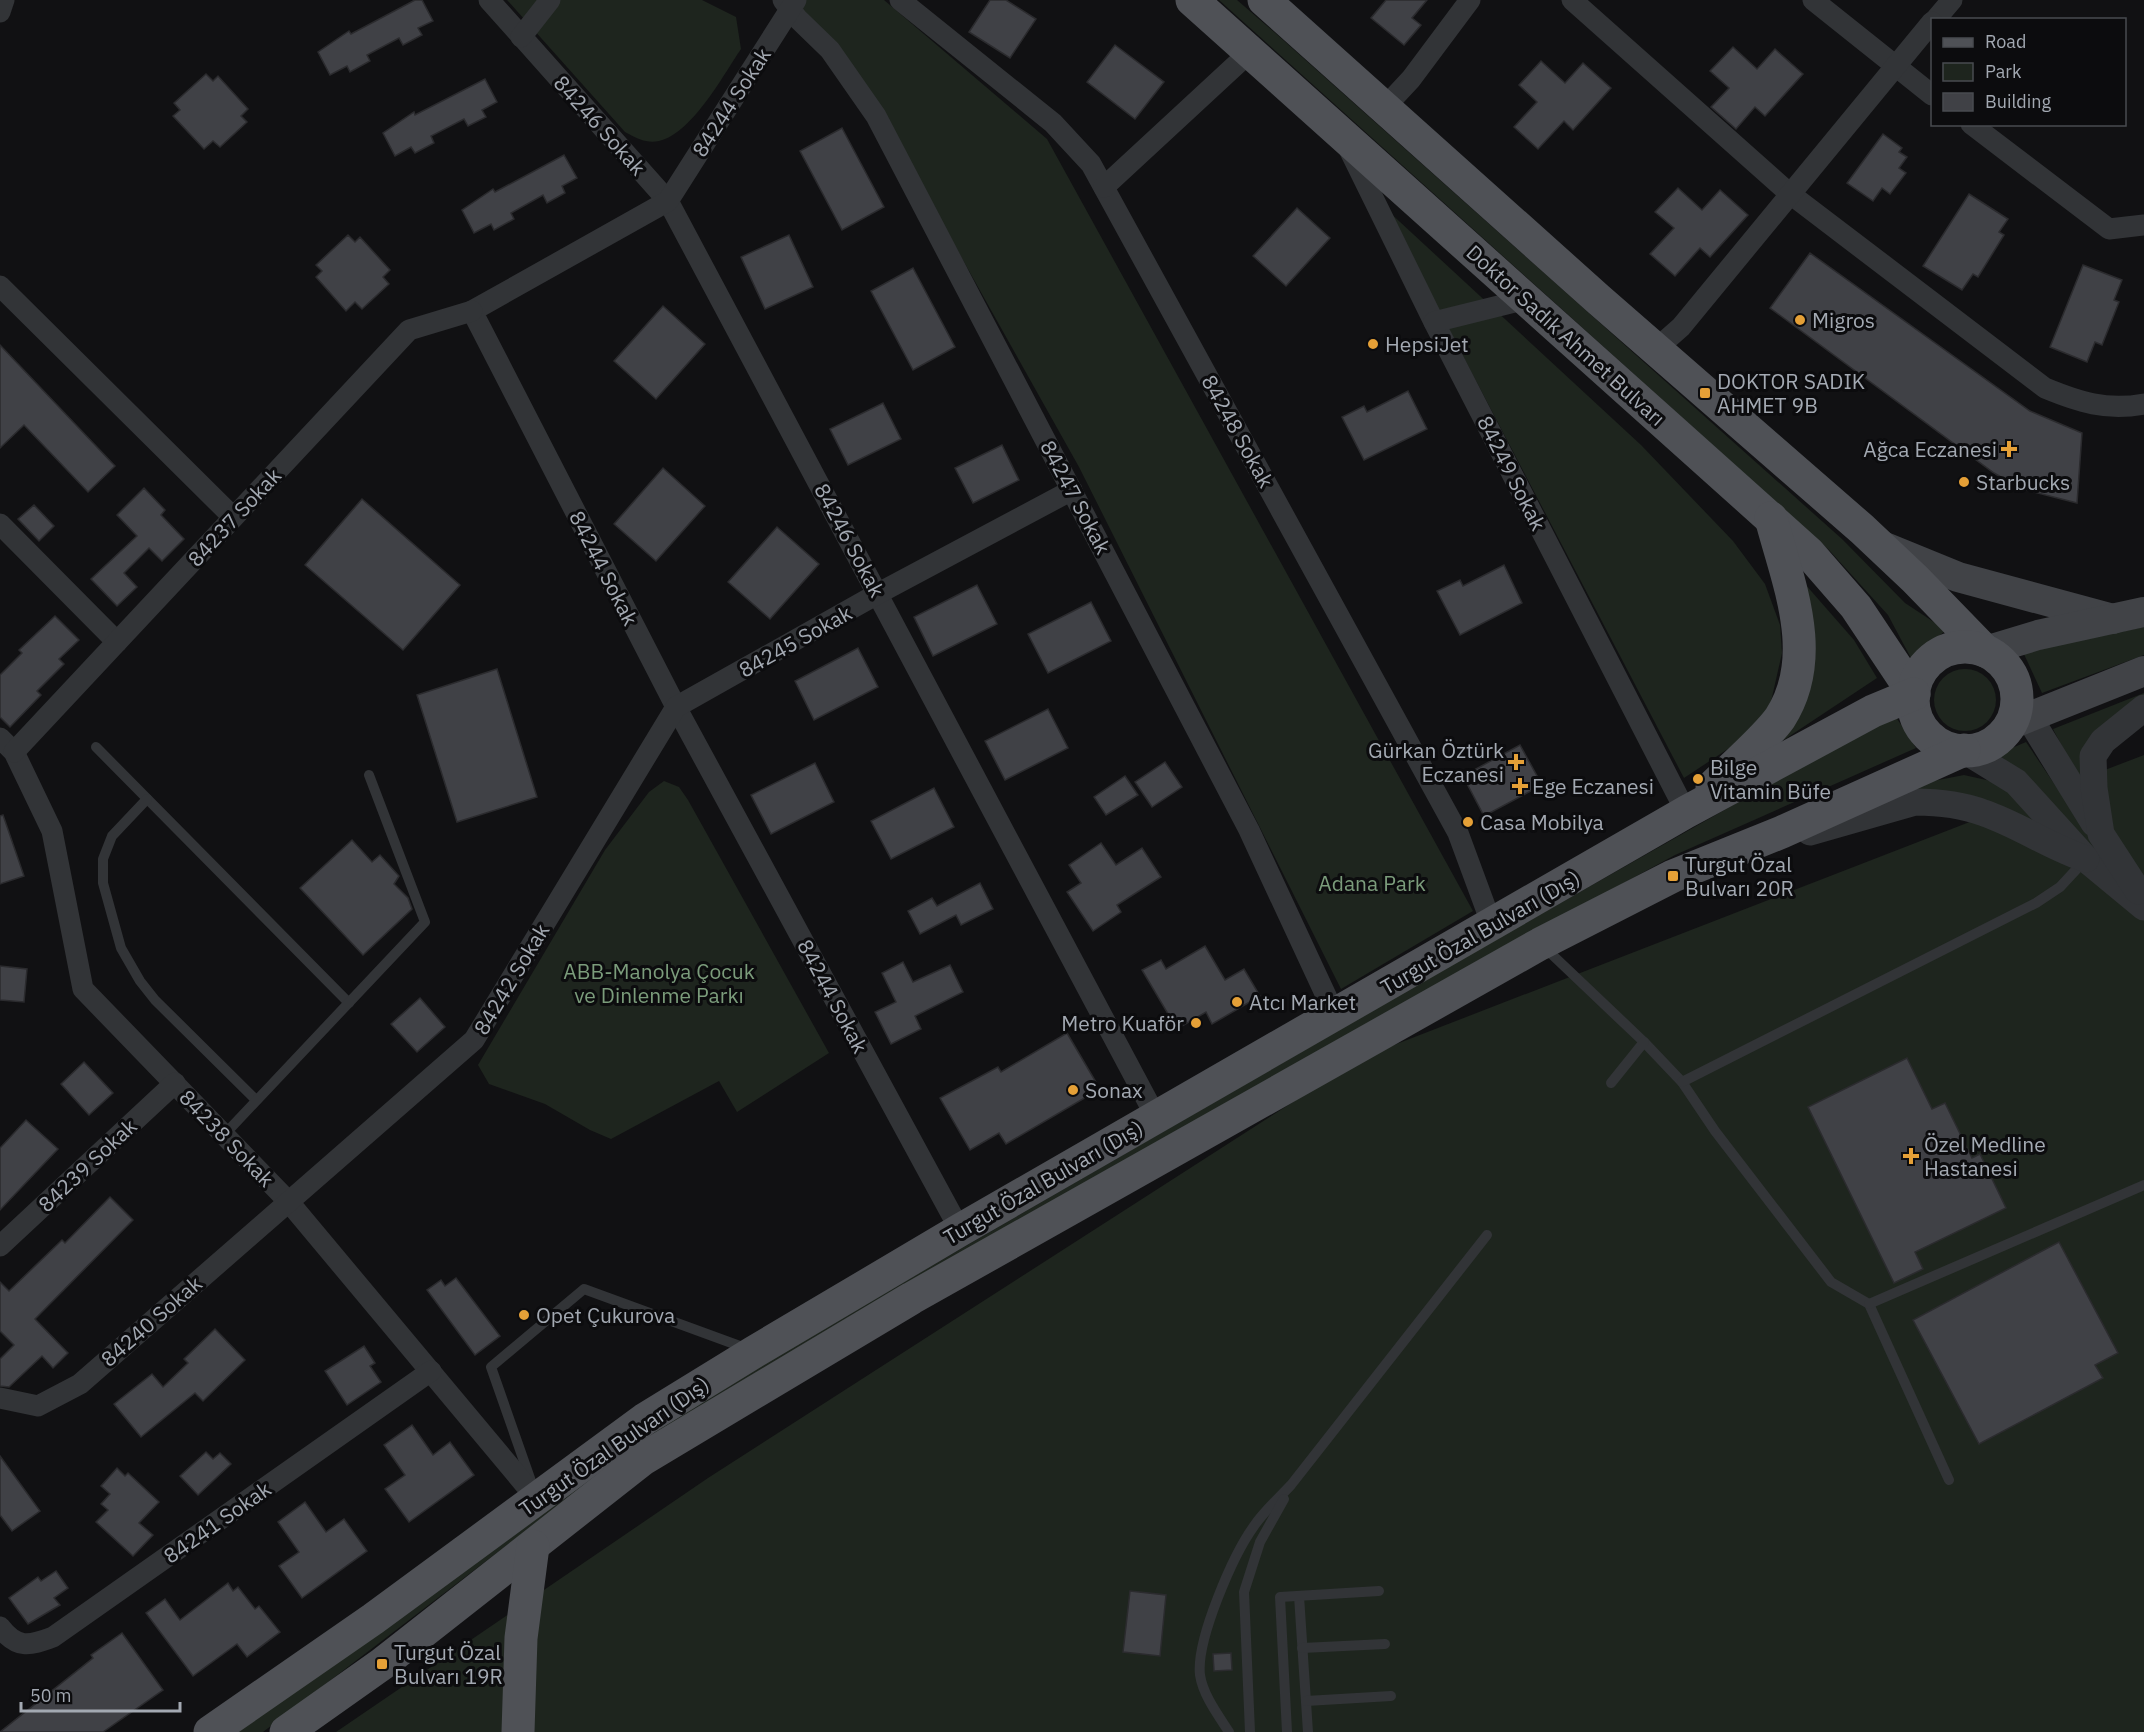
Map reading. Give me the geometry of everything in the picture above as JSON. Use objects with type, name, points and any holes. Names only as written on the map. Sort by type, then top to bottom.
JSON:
[{"type":"main road","name":"Doktor Sadık Ahmet Bulvarı","points":[[1192,0],[1809,553],[1856,607],[1914,694]]},
{"type":"main road","points":[[1264,0],[1878,544],[1985,651],[1999,659],[2010,672],[2018,713]]},
{"type":"main road","points":[[1686,812],[1779,719],[1794,686],[1801,646],[1797,614],[1771,518]]},
{"type":"main road","points":[[1878,544],[1958,578],[2113,619]]},
{"type":"main road","points":[[2144,612],[2028,637],[1985,651],[1961,648],[1938,655],[1924,667],[1916,682],[1914,694],[1916,718],[1926,733],[1939,744],[1974,750],[1991,744],[2018,713],[2144,671]]},
{"type":"main road","name":"Turgut Özal Bulvarı (Dış)","points":[[210,1732],[373,1619],[645,1419],[754,1352],[960,1230],[1686,812],[1873,711],[1914,694]]},
{"type":"main road","name":"Turgut Özal Bulvarı (Dış)","points":[[286,1732],[382,1664],[643,1459],[912,1298],[1540,944],[1673,876],[1782,832],[1964,750]]},
{"type":"main road","points":[[518,1732],[520,1638],[533,1546]]},
{"type":"street","points":[[0,12],[4,0]]},
{"type":"street","name":"84246 Sokak","points":[[489,0],[668,201],[879,593],[1156,1117]]},
{"type":"street","points":[[521,37],[550,0]]},
{"type":"street","name":"84248 Sokak","points":[[900,0],[1053,123],[1091,164],[1458,834],[1492,925]]},
{"type":"street","points":[[1384,108],[1411,79],[1470,0]]},
{"type":"street","points":[[1572,0],[1789,193],[2045,388],[2084,404],[2128,407],[2144,404]]},
{"type":"street","points":[[1813,0],[1931,94]]},
{"type":"street","points":[[1937,18],[1952,0]]},
{"type":"street","name":"84244 Sokak","points":[[790,3],[668,201],[472,311],[676,707],[960,1230]]},
{"type":"street","name":"84247 Sokak","points":[[790,3],[830,50],[876,116],[1249,830],[1335,1015]]},
{"type":"street","points":[[1656,349],[1681,327],[1789,193],[1931,24]]},
{"type":"street","points":[[1104,187],[1251,51]]},
{"type":"street","points":[[1974,126],[2109,229],[2144,225]]},
{"type":"street","name":"84249 Sokak","points":[[1341,132],[1434,322],[1686,812]]},
{"type":"street","points":[[0,286],[233,517]]},
{"type":"street","points":[[1434,322],[1527,299]]},
{"type":"street","name":"84237 Sokak","points":[[7,745],[117,642],[409,330],[472,311]]},
{"type":"street","name":"84245 Sokak","points":[[676,707],[879,593],[1072,490]]},
{"type":"street","points":[[0,524],[117,642]]},
{"type":"street","name":"84242 Sokak","points":[[288,1201],[474,1040],[676,707]]},
{"type":"street","points":[[2101,834],[2094,788],[2093,756],[2103,741],[2144,708]]},
{"type":"street","points":[[2018,713],[2144,900]]},
{"type":"street","name":"84238 Sokak","points":[[7,745],[52,831],[83,988],[288,1201],[537,1498]]},
{"type":"street","points":[[1964,750],[2016,782],[2086,859],[2144,907]]},
{"type":"street","points":[[1782,832],[1805,834],[1915,802],[1932,802],[1983,812],[2061,850],[2086,859]]},
{"type":"street","name":"84239 Sokak","points":[[0,1246],[175,1083]]},
{"type":"street","name":"84240 Sokak","points":[[0,1398],[38,1406],[80,1384],[288,1201]]},
{"type":"street","name":"84241 Sokak","points":[[0,1627],[9,1639],[29,1646],[53,1637],[431,1371]]},
{"type":"lane","points":[[96,747],[349,1003]]},
{"type":"lane","points":[[224,1135],[425,922],[369,775]]},
{"type":"lane","points":[[147,799],[112,836],[103,859],[103,883],[121,948],[134,973],[155,1000],[256,1101]]},
{"type":"lane","points":[[1682,1082],[2036,903],[2060,887],[2086,859]]},
{"type":"lane","points":[[1540,944],[1644,1042],[1682,1082],[1715,1131],[1831,1282],[1869,1304],[1949,1480]]},
{"type":"lane","points":[[1611,1083],[1644,1042]]},
{"type":"lane","points":[[1869,1304],[2144,1185]]},
{"type":"lane","points":[[1228,1732],[1204,1689],[1200,1668],[1202,1651],[1214,1609],[1244,1541],[1255,1524],[1291,1485],[1487,1235]]},
{"type":"lane","points":[[537,1498],[491,1367],[584,1289],[754,1352]]},
{"type":"lane","points":[[1250,1732],[1244,1592],[1260,1542],[1291,1485]]},
{"type":"lane","points":[[1287,1732],[1280,1597],[1380,1591]]},
{"type":"lane","points":[[1299,1596],[1308,1732]]},
{"type":"lane","points":[[1302,1648],[1385,1644]]},
{"type":"lane","points":[[1306,1701],[1391,1696]]},
{"type":"green space","points":[[507,0],[702,0],[736,17],[741,49],[713,92],[688,123],[660,141],[646,141],[625,132]]},
{"type":"green space","name":"Adana Park","points":[[801,0],[884,0],[1047,139],[1473,911],[1341,989],[1079,467],[881,114],[796,9]]},
{"type":"green space","points":[[1219,0],[1237,0],[1273,31],[1842,539],[1905,603],[1946,630],[1912,660],[1888,615],[1829,550]]},
{"type":"green space","points":[[1386,209],[1641,445],[1733,541],[1765,584],[1780,625],[1782,653],[1768,715],[1743,739],[1684,778]]},
{"type":"green space","points":[[1805,584],[1854,640],[1877,678],[1776,745]]},
{"type":"green space","points":[[2144,627],[2144,655],[2042,693],[2023,652]]},
{"type":"green space","points":[[1965,669],[1977,671],[1987,678],[1994,688],[1996,700],[1994,712],[1987,722],[1977,729],[1965,731],[1953,729],[1943,722],[1936,712],[1934,700],[1936,688],[1943,678],[1953,671]]},
{"type":"green space","points":[[2144,693],[2144,699],[2084,778],[2144,755],[2144,1732],[336,1732],[708,1478],[1363,1057],[1998,811],[1873,804],[1928,782],[1964,775],[2044,793],[1998,754],[2026,742],[2057,788],[2079,779],[2053,729]]},
{"type":"green space","points":[[1894,714],[1916,748],[1675,855],[1472,966],[558,1506],[263,1732],[233,1732],[655,1430],[829,1325],[1467,956]]},
{"type":"green space","name":"ABB-Manolya Çocuk ve Dinlenme Parkı","points":[[664,781],[679,787],[688,800],[829,1053],[737,1112],[719,1081],[611,1139],[590,1130],[545,1104],[489,1084],[478,1065],[605,850],[649,792]]},
{"type":"building","points":[[415,0],[422,0],[433,21],[418,28],[422,35],[403,45],[399,38],[367,55],[370,61],[350,72],[347,66],[330,75],[318,52],[349,31],[351,34]]},
{"type":"building","points":[[990,0],[1006,0],[1036,19],[1010,58],[969,32]]},
{"type":"building","points":[[1386,0],[1427,0],[1412,18],[1421,25],[1404,45],[1371,18]]},
{"type":"building","points":[[1115,45],[1164,82],[1135,119],[1087,82]]},
{"type":"building","points":[[1733,47],[1757,69],[1775,49],[1803,74],[1765,116],[1755,107],[1736,129],[1711,107],[1729,88],[1710,71]]},
{"type":"building","points":[[1541,61],[1565,83],[1583,63],[1611,88],[1573,130],[1564,121],[1538,149],[1514,127],[1537,102],[1519,85]]},
{"type":"building","points":[[206,74],[213,81],[218,76],[248,109],[241,116],[247,122],[220,147],[213,141],[204,149],[173,116],[180,110],[174,103]]},
{"type":"building","points":[[485,79],[497,102],[482,110],[486,117],[468,126],[464,119],[431,136],[434,143],[415,153],[411,147],[395,156],[383,133],[414,112],[415,115]]},
{"type":"building","points":[[842,128],[884,207],[842,230],[800,151]]},
{"type":"building","points":[[1883,134],[1902,148],[1899,152],[1907,157],[1899,168],[1906,173],[1890,194],[1882,188],[1873,201],[1847,183]]},
{"type":"building","points":[[564,155],[577,178],[562,186],[565,193],[547,203],[543,195],[511,213],[514,219],[494,230],[491,224],[474,233],[462,210],[493,189],[495,192]]},
{"type":"building","points":[[1678,188],[1702,210],[1720,190],[1748,215],[1710,257],[1700,248],[1675,276],[1650,254],[1674,228],[1655,212]]},
{"type":"building","points":[[1969,194],[2008,219],[1999,232],[2004,235],[1978,277],[1973,274],[1962,290],[1923,266]]},
{"type":"building","points":[[1297,208],[1330,238],[1286,286],[1253,256]]},
{"type":"building","points":[[348,235],[355,242],[360,237],[390,270],[383,277],[389,284],[362,309],[355,302],[346,311],[316,277],[322,271],[316,265]]},
{"type":"building","points":[[789,235],[813,287],[765,309],[741,257]]},
{"type":"building","points":[[1810,253],[2030,411],[2082,433],[2077,503],[2022,489],[1994,473],[1770,308]]},
{"type":"building","points":[[2083,265],[2122,280],[2114,300],[2119,302],[2102,345],[2095,342],[2087,362],[2050,347]]},
{"type":"building","points":[[913,268],[955,347],[913,370],[871,291]]},
{"type":"building","points":[[663,306],[705,344],[656,399],[614,361]]},
{"type":"building","points":[[0,345],[115,466],[88,492],[24,425],[0,448]]},
{"type":"building","points":[[1408,391],[1427,429],[1364,460],[1342,417],[1364,406],[1367,412]]},
{"type":"building","points":[[883,403],[901,439],[848,465],[830,429]]},
{"type":"building","points":[[1002,445],[1019,480],[973,503],[955,468]]},
{"type":"building","points":[[663,468],[705,506],[656,561],[614,524]]},
{"type":"building","points":[[144,488],[165,510],[161,515],[184,539],[162,561],[149,548],[124,573],[137,587],[117,606],[91,579],[137,536],[117,515]]},
{"type":"building","points":[[362,499],[460,585],[403,650],[305,565]]},
{"type":"building","points":[[34,505],[54,526],[39,541],[18,519]]},
{"type":"building","points":[[777,527],[819,564],[770,619],[728,582]]},
{"type":"building","points":[[1504,565],[1522,603],[1460,635],[1437,591],[1460,580],[1463,586]]},
{"type":"building","points":[[977,585],[997,624],[933,656],[914,617]]},
{"type":"building","points":[[1091,602],[1111,641],[1048,673],[1028,634]]},
{"type":"building","points":[[55,616],[79,640],[59,659],[64,664],[37,691],[41,695],[10,727],[0,717],[0,675],[22,653],[19,650]]},
{"type":"building","points":[[858,648],[878,687],[814,720],[795,681]]},
{"type":"building","points":[[497,669],[537,797],[457,822],[417,695]]},
{"type":"building","points":[[1048,709],[1068,748],[1005,780],[985,741]]},
{"type":"building","points":[[1520,745],[1542,785],[1484,816],[1463,776]]},
{"type":"building","points":[[1165,762],[1182,787],[1152,807],[1135,782]]},
{"type":"building","points":[[815,763],[834,802],[771,834],[751,795]]},
{"type":"building","points":[[1125,776],[1138,795],[1106,815],[1094,797]]},
{"type":"building","points":[[934,788],[954,827],[891,859],[871,821]]},
{"type":"building","points":[[3,815],[24,876],[0,884],[0,816]]},
{"type":"building","points":[[352,840],[372,862],[380,855],[399,876],[394,884],[408,898],[412,909],[363,955],[300,888]]},
{"type":"building","points":[[1101,843],[1116,865],[1142,848],[1161,877],[1117,905],[1121,912],[1093,931],[1067,892],[1081,883],[1069,865]]},
{"type":"building","points":[[980,883],[993,909],[961,925],[956,915],[920,934],[908,911],[932,898],[937,906]]},
{"type":"building","points":[[1205,946],[1225,980],[1244,969],[1260,996],[1212,1024],[1206,1012],[1177,1029],[1142,970],[1161,960],[1166,969]]},
{"type":"building","points":[[903,962],[913,982],[950,965],[963,992],[915,1016],[921,1029],[891,1044],[875,1012],[896,1002],[882,973]]},
{"type":"building","points":[[0,966],[27,969],[24,1002],[0,1000]]},
{"type":"building","points":[[420,998],[445,1027],[417,1052],[391,1024]]},
{"type":"building","points":[[1067,1033],[1100,1089],[1006,1144],[999,1133],[970,1150],[940,1098],[998,1067],[1001,1072]]},
{"type":"building","points":[[1907,1058],[1932,1109],[1945,1103],[1972,1158],[1980,1154],[2006,1208],[1915,1252],[1923,1269],[1894,1283],[1808,1107]]},
{"type":"building","points":[[84,1062],[113,1093],[89,1115],[61,1084]]},
{"type":"building","points":[[26,1120],[58,1149],[0,1210],[0,1148]]},
{"type":"building","points":[[110,1197],[133,1220],[35,1319],[68,1353],[53,1368],[42,1356],[9,1387],[0,1386],[0,1359],[14,1345],[0,1331],[0,1282],[9,1291],[62,1240],[65,1243]]},
{"type":"building","points":[[2059,1242],[2118,1353],[2095,1365],[2103,1378],[1979,1444],[1913,1320]]},
{"type":"building","points":[[456,1278],[500,1336],[475,1355],[427,1290],[441,1280],[445,1286]]},
{"type":"building","points":[[215,1329],[245,1360],[203,1401],[195,1393],[141,1437],[114,1404],[152,1374],[163,1387],[188,1363],[184,1359]]},
{"type":"building","points":[[364,1346],[375,1363],[370,1366],[381,1382],[347,1405],[325,1371]]},
{"type":"building","points":[[412,1425],[433,1455],[450,1442],[474,1475],[409,1522],[385,1489],[405,1475],[384,1445]]},
{"type":"building","points":[[206,1452],[213,1459],[220,1453],[231,1464],[198,1495],[180,1476]]},
{"type":"building","points":[[0,1456],[40,1511],[12,1531],[0,1515]]},
{"type":"building","points":[[117,1468],[125,1476],[128,1473],[159,1502],[139,1523],[153,1535],[133,1556],[96,1522],[108,1510],[101,1504],[110,1494],[101,1486]]},
{"type":"building","points":[[305,1502],[326,1532],[344,1519],[367,1551],[302,1598],[279,1566],[299,1552],[278,1522]]},
{"type":"building","points":[[56,1571],[68,1588],[54,1598],[60,1605],[28,1624],[9,1598],[38,1577],[41,1581]]},
{"type":"building","points":[[228,1583],[233,1591],[238,1587],[255,1609],[259,1606],[280,1632],[247,1657],[237,1644],[193,1676],[146,1613],[165,1599],[180,1620]]},
{"type":"building","points":[[1130,1591],[1166,1595],[1160,1656],[1123,1652]]},
{"type":"building","points":[[122,1633],[163,1690],[103,1732],[0,1732],[93,1658],[91,1655]]},
{"type":"building","points":[[1231,1653],[1232,1670],[1214,1671],[1213,1654]]},
{"type":"place","name":"Migros","points":[[1800,320]]},
{"type":"place","name":"HepsiJet","points":[[1373,344]]},
{"type":"place","name":"DOKTOR SADIK AHMET 9B","points":[[1705,393]]},
{"type":"place","name":"Ağca Eczanesi","points":[[2009,449]]},
{"type":"place","name":"Starbucks","points":[[1964,482]]},
{"type":"place","name":"Gürkan Öztürk Eczanesi","points":[[1516,762]]},
{"type":"place","name":"Bilge Vitamin Büfe","points":[[1698,779]]},
{"type":"place","name":"Ege Eczanesi","points":[[1520,786]]},
{"type":"place","name":"Casa Mobilya","points":[[1468,822]]},
{"type":"place","name":"Turgut Özal Bulvarı 20R","points":[[1673,876]]},
{"type":"place","name":"Atcı Market","points":[[1237,1002]]},
{"type":"place","name":"Metro Kuaför","points":[[1196,1023]]},
{"type":"place","name":"Sonax","points":[[1073,1090]]},
{"type":"place","name":"Özel Medline Hastanesi","points":[[1911,1156]]},
{"type":"place","name":"Opet Çukurova","points":[[524,1315]]},
{"type":"place","name":"Turgut Özal Bulvarı 19R","points":[[382,1664]]}]
